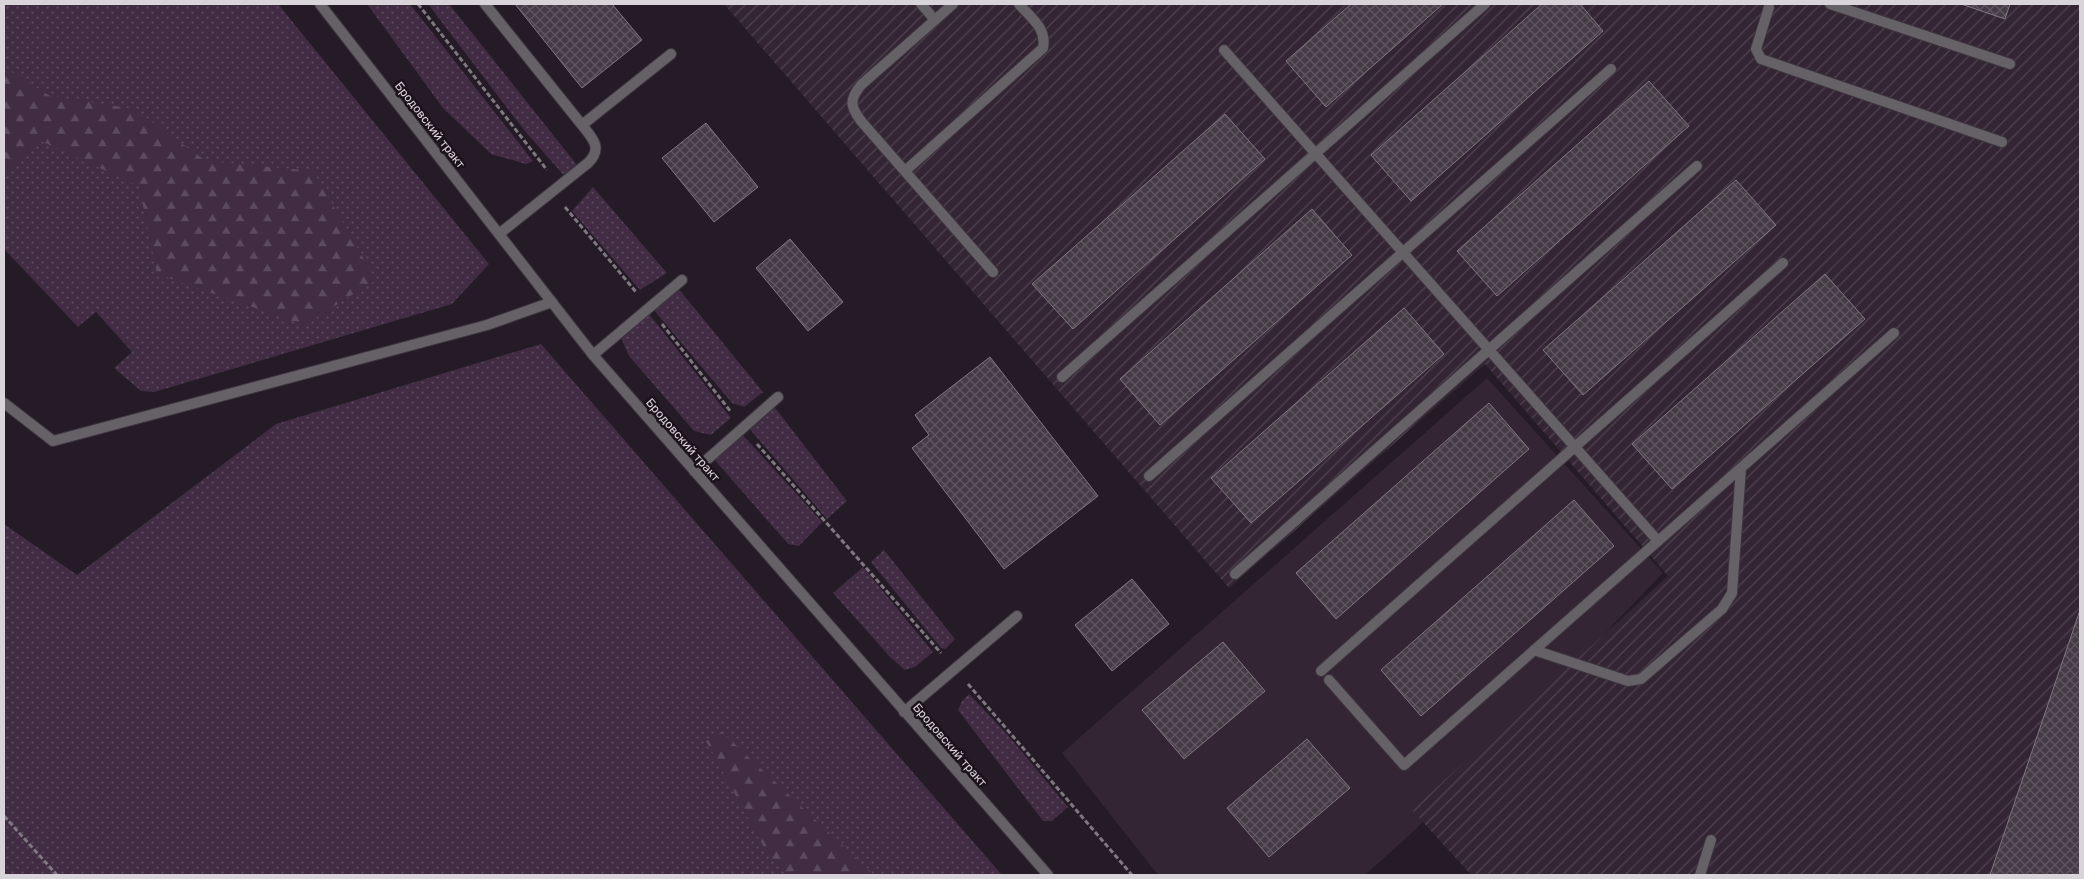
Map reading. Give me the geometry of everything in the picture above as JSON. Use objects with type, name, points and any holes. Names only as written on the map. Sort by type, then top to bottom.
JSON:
[{"type":"street","name":"Бродовский тракт","points":[[320,4],[592,355],[1048,875]]},
{"type":"street","points":[[485,4],[582,125],[596,148],[594,156],[499,234]]},
{"type":"street","points":[[921,4],[935,20]]},
{"type":"street","points":[[953,4],[861,85],[852,95],[852,109],[994,272]]},
{"type":"street","points":[[905,171],[1043,48],[1045,37],[1040,28],[1019,4]]},
{"type":"street","points":[[1062,377],[1485,4]]},
{"type":"street","points":[[1830,4],[2010,64]]},
{"type":"street","points":[[1766,5],[1756,49],[1762,60],[2002,142]]},
{"type":"street","points":[[1224,50],[1658,541]]},
{"type":"street","points":[[582,125],[671,54]]},
{"type":"street","points":[[1149,476],[1611,69]]},
{"type":"street","points":[[1235,574],[1697,166]]},
{"type":"street","points":[[1321,671],[1783,263]]},
{"type":"street","points":[[592,355],[682,280]]},
{"type":"street","points":[[4,402],[53,441],[487,326],[552,302]]},
{"type":"street","points":[[1329,680],[1404,765],[1894,333]]},
{"type":"street","points":[[694,471],[778,397]]},
{"type":"street","points":[[1534,650],[1628,681],[1641,679],[1722,609],[1732,593],[1741,468]]},
{"type":"street","points":[[904,712],[1017,616]]},
{"type":"street","points":[[1700,875],[1711,840]]},
{"type":"path","points":[[418,4],[547,169],[566,207],[743,427],[956,669],[1132,875]]},
{"type":"path","points":[[4,816],[57,875]]},
{"type":"shaded area","points":[[724,4],[2080,4],[2080,875],[1471,875],[1412,810],[1668,576],[1485,364],[1229,588]]},
{"type":"shaded area","points":[[1487,378],[1663,573],[1416,829],[1365,875],[1158,875],[1062,753]]},
{"type":"green space","points":[[4,4],[278,4],[489,264],[452,304],[154,392],[141,391],[114,368],[132,352],[96,312],[78,327],[4,249]]},
{"type":"green space","points":[[367,4],[410,4],[533,161],[526,164],[491,154],[443,108]]},
{"type":"green space","points":[[428,4],[449,4],[581,170],[567,179],[524,130]]},
{"type":"green space","points":[[4,67],[50,96],[134,109],[206,161],[313,171],[376,280],[304,325],[157,274],[139,186],[41,141],[8,175],[4,173]]},
{"type":"green space","points":[[593,187],[667,273],[640,290],[572,211]]},
{"type":"green space","points":[[678,288],[763,392],[744,407],[732,403],[653,309]]},
{"type":"green space","points":[[649,314],[731,418],[711,435],[694,431],[629,356],[621,338]]},
{"type":"green space","points":[[541,344],[1002,875],[4,875],[4,524],[77,575],[276,424]]},
{"type":"green space","points":[[773,405],[847,501],[827,519],[748,427]]},
{"type":"green space","points":[[741,433],[822,522],[799,546],[788,544],[713,458]]},
{"type":"green space","points":[[884,550],[955,639],[945,649],[941,648],[871,562]]},
{"type":"green space","points":[[863,567],[933,652],[915,667],[905,670],[890,657],[833,593]]},
{"type":"green space","points":[[969,694],[1006,733],[1068,807],[1052,821],[1043,821],[958,710],[962,701]]},
{"type":"green space","points":[[722,732],[873,875],[786,875],[767,853],[706,741]]},
{"type":"building","points":[[515,4],[612,4],[642,40],[582,88]]},
{"type":"building","points":[[1351,4],[1443,4],[1326,107],[1286,61]]},
{"type":"building","points":[[1542,4],[1580,4],[1603,31],[1411,201],[1371,155]]},
{"type":"building","points":[[1961,4],[2010,4],[2005,19]]},
{"type":"building","points":[[1649,81],[1689,126],[1497,296],[1457,251]]},
{"type":"building","points":[[1225,114],[1265,159],[1073,329],[1032,284]]},
{"type":"building","points":[[706,123],[758,187],[714,222],[662,158]]},
{"type":"building","points":[[1736,180],[1776,225],[1583,395],[1543,350]]},
{"type":"building","points":[[1312,209],[1352,255],[1160,425],[1120,379]]},
{"type":"building","points":[[790,239],[843,302],[808,331],[756,268]]},
{"type":"building","points":[[1825,274],[1865,319],[1672,489],[1632,444]]},
{"type":"building","points":[[1404,308],[1444,354],[1251,523],[1211,478]]},
{"type":"building","points":[[990,357],[1098,496],[1004,569],[912,448],[929,435],[915,415]]},
{"type":"building","points":[[1489,403],[1529,449],[1336,619],[1296,573]]},
{"type":"building","points":[[1574,500],[1614,546],[1421,716],[1381,670]]},
{"type":"building","points":[[1132,579],[1169,624],[1112,671],[1075,625]]},
{"type":"building","points":[[2080,610],[2080,875],[1990,875]]},
{"type":"building","points":[[1223,642],[1265,691],[1184,759],[1142,710]]},
{"type":"building","points":[[1307,739],[1350,788],[1269,857],[1227,808]]}]
